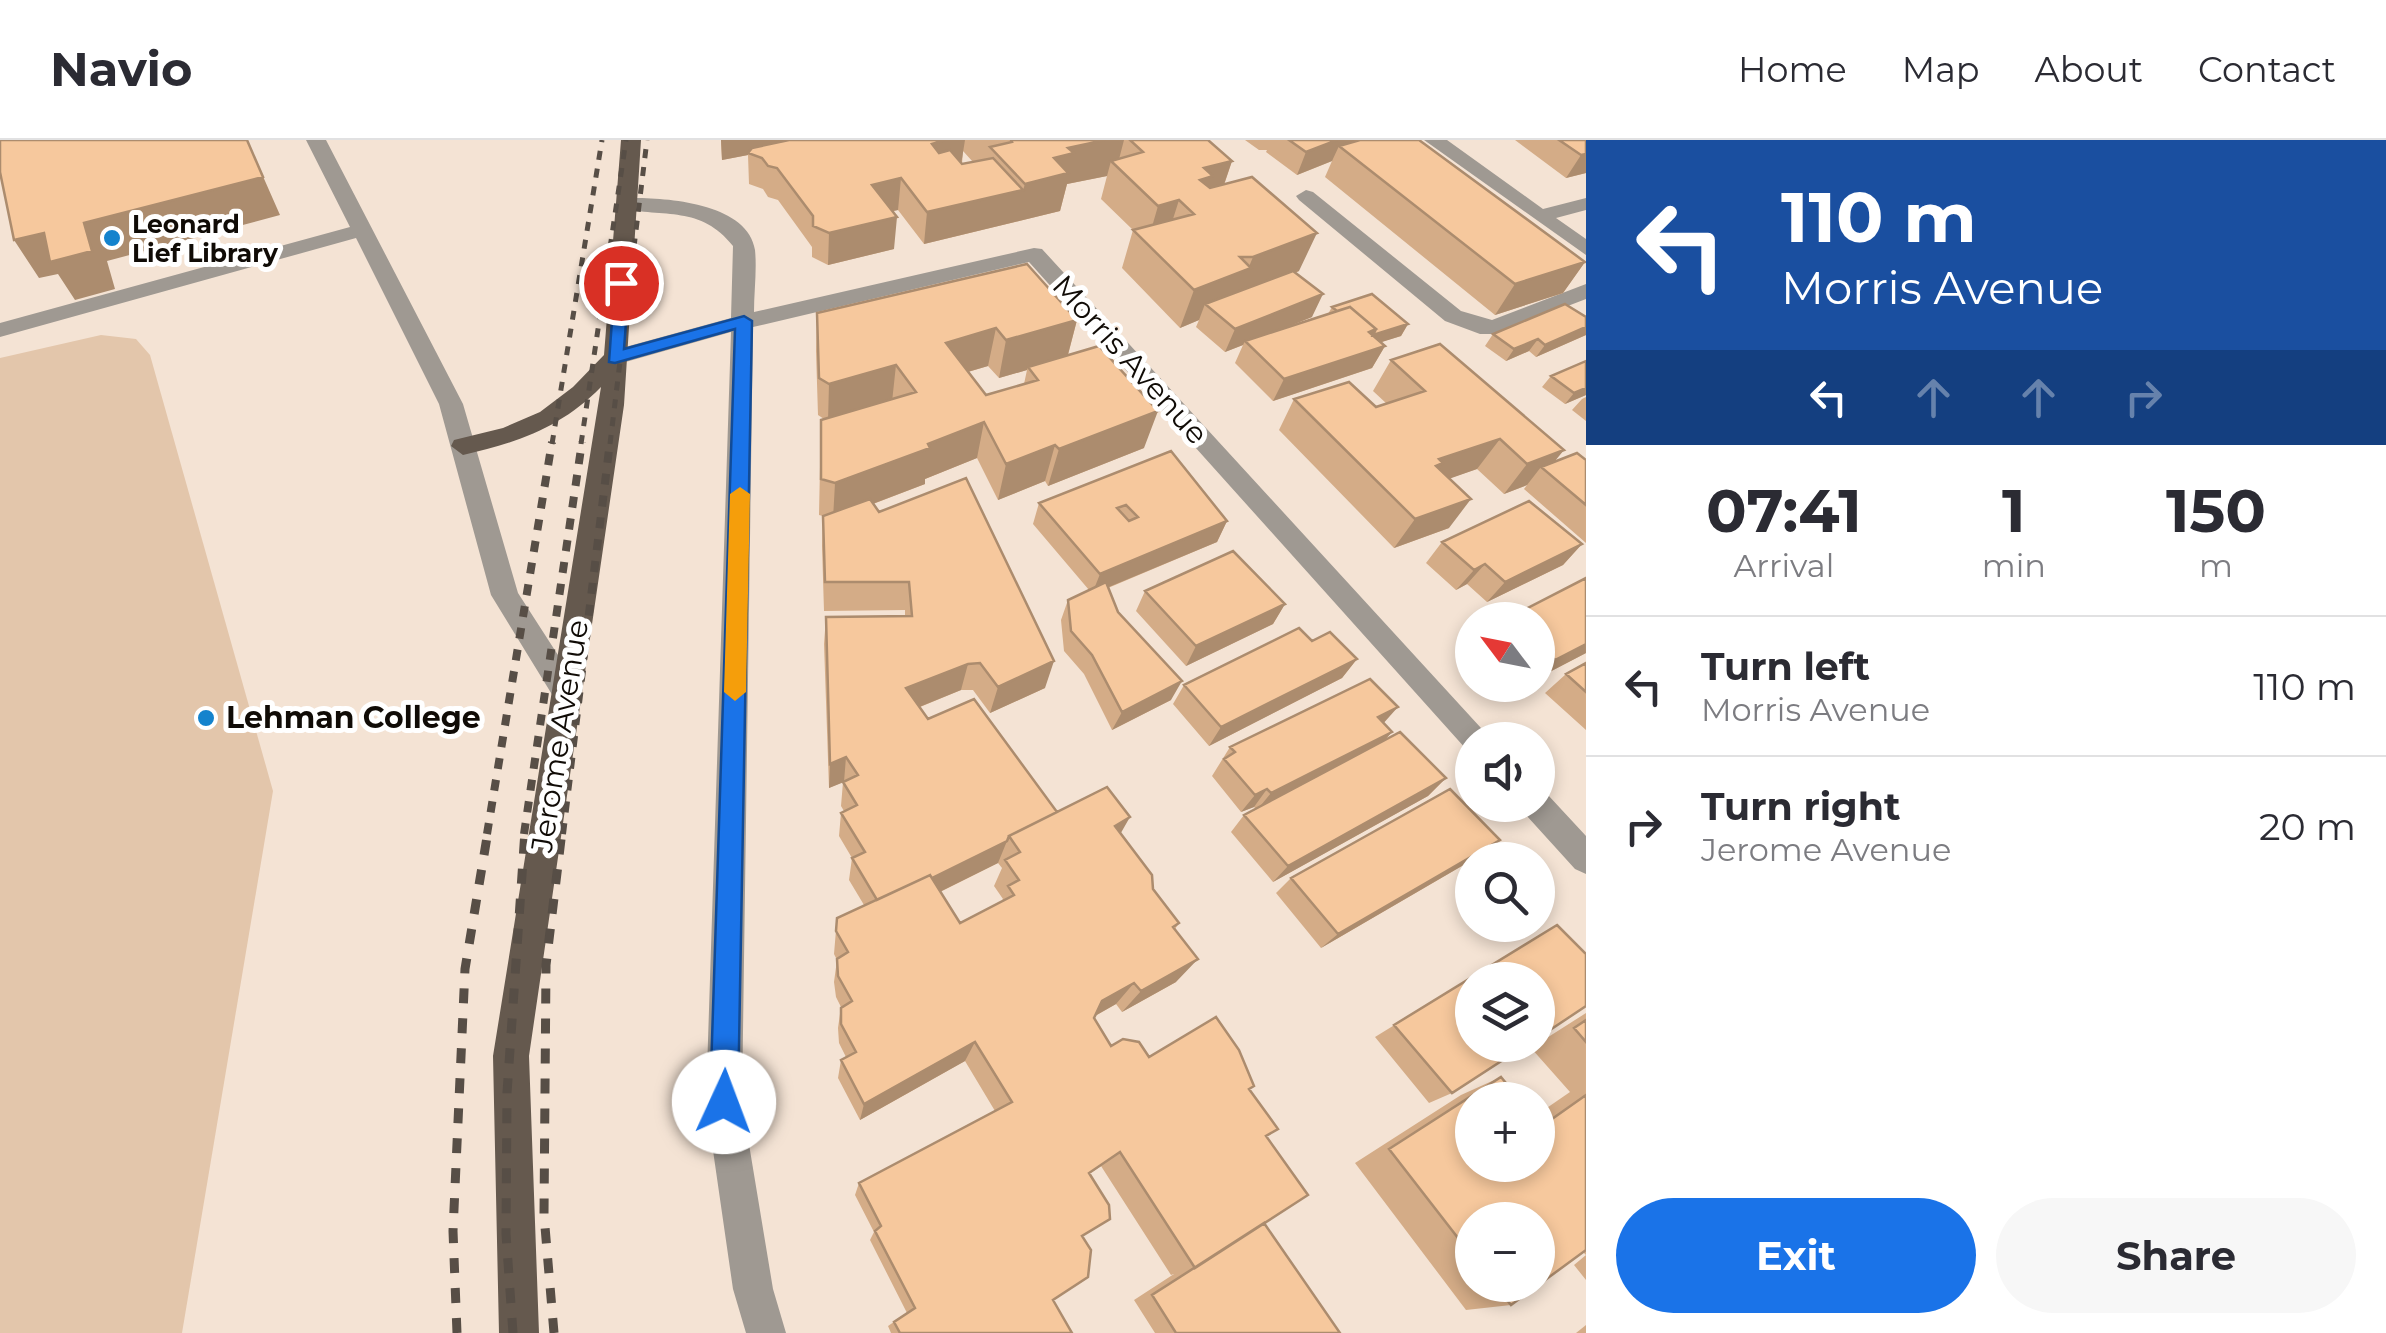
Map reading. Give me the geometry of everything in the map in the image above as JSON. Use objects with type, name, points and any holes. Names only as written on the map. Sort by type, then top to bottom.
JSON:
[{"type":"main road","name":"Jerome Avenue","points":[[520,1333],[512,1056],[612,406],[631,140]]},
{"type":"main road","points":[[463,446],[510,437],[552,418],[583,395],[615,358]]},
{"type":"street","points":[[316,140],[451,404],[505,595],[566,692]]},
{"type":"street","points":[[1434,140],[1586,249]]},
{"type":"street","points":[[1306,196],[1453,316],[1480,327],[1495,327],[1586,291]]},
{"type":"street","points":[[626,204],[684,206],[704,212],[734,231],[744,246],[724,1102],[753,1288],[766,1333]]},
{"type":"street","points":[[1540,216],[1586,204]]},
{"type":"street","points":[[0,330],[362,230]]},
{"type":"street","name":"Morris Avenue","points":[[615,358],[744,321],[1034,254],[1461,722]]},
{"type":"street","points":[[1552,822],[1586,859]]},
{"type":"shaded area","points":[[101,335],[136,339],[150,355],[273,791],[182,1333],[0,1333],[0,358]]},
{"type":"building","name":"Leonard Lief Library","points":[[0,140],[247,140],[263,177],[84,223],[92,251],[50,262],[44,233],[14,240],[0,172]]},
{"type":"building","points":[[789,140],[945,140],[932,144],[939,153],[950,150],[962,164],[993,158],[1023,190],[927,212],[901,178],[872,185],[897,217],[829,233],[813,226],[813,216],[777,168],[748,153],[752,148]]},
{"type":"building","points":[[1011,140],[1105,140],[1068,148],[1074,153],[1054,158],[1068,173],[1025,184],[990,147]]},
{"type":"building","points":[[1130,140],[1208,140],[1232,161],[1204,168],[1213,176],[1200,180],[1210,188],[1252,177],[1317,233],[1253,257],[1240,257],[1251,268],[1194,290],[1133,230],[1194,214],[1179,200],[1158,206],[1111,161],[1143,152]]},
{"type":"building","points":[[1289,140],[1337,140],[1306,152]]},
{"type":"building","points":[[1360,140],[1419,140],[1585,262],[1515,284],[1339,146]]},
{"type":"building","points":[[1559,140],[1586,140],[1586,154],[1581,155]]},
{"type":"building","points":[[1027,264],[1077,320],[1006,340],[996,328],[946,343],[986,395],[1038,380],[1028,367],[1099,346],[1158,411],[1059,449],[1055,445],[1006,464],[984,422],[928,444],[930,448],[835,483],[821,479],[821,420],[916,392],[896,365],[829,384],[819,378],[817,313]]},
{"type":"building","points":[[1293,271],[1323,294],[1235,329],[1205,304]]},
{"type":"building","points":[[1372,294],[1408,324],[1373,335],[1376,329],[1350,307],[1337,311],[1332,307]]},
{"type":"building","points":[[1565,304],[1586,317],[1586,327],[1545,345],[1538,339],[1514,349],[1493,334]]},
{"type":"building","points":[[1350,307],[1376,329],[1369,332],[1385,346],[1284,379],[1245,341]]},
{"type":"building","points":[[1440,344],[1564,450],[1527,464],[1500,439],[1439,459],[1443,463],[1436,466],[1471,499],[1415,519],[1294,399],[1349,382],[1376,407],[1425,391],[1391,360]]},
{"type":"building","points":[[1586,361],[1586,388],[1574,393],[1551,376]]},
{"type":"building","points":[[1171,451],[1227,521],[1100,574],[1039,503]],"holes":[[[1126,505],[1138,517],[1129,521],[1117,508]]]},
{"type":"building","points":[[1577,453],[1586,460],[1586,505],[1541,467]]},
{"type":"building","points":[[966,478],[1054,661],[998,687],[980,663],[906,688],[928,719],[974,699],[1057,812],[932,878],[930,875],[877,900],[852,858],[865,852],[841,813],[857,805],[843,782],[858,775],[846,757],[830,764],[826,617],[912,616],[909,582],[825,582],[823,516],[870,499],[879,512]]},
{"type":"building","points":[[1529,501],[1582,544],[1505,582],[1485,564],[1474,570],[1442,542]]},
{"type":"building","points":[[1233,551],[1285,604],[1196,646],[1145,591]]},
{"type":"building","points":[[1586,578],[1586,644],[1555,660],[1555,602],[1539,602]]},
{"type":"building","points":[[1106,582],[1118,612],[1182,681],[1122,712],[1092,655],[1071,631],[1068,600]]},
{"type":"building","points":[[1299,628],[1312,641],[1330,632],[1357,659],[1221,727],[1184,685]]},
{"type":"building","points":[[1586,663],[1586,692],[1566,674]]},
{"type":"building","points":[[1370,679],[1398,707],[1378,717],[1392,732],[1271,793],[1267,789],[1255,795],[1224,759],[1235,752],[1230,747]]},
{"type":"building","points":[[1400,732],[1446,778],[1288,866],[1244,815]]},
{"type":"building","points":[[1107,787],[1130,817],[1115,826],[1152,875],[1153,889],[1179,923],[1173,927],[1198,959],[1141,991],[1134,983],[1102,1001],[1094,1018],[1111,1046],[1123,1039],[1139,1042],[1149,1057],[1216,1017],[1239,1050],[1254,1086],[1249,1089],[1278,1129],[1266,1136],[1308,1195],[1195,1268],[1120,1152],[1089,1173],[1109,1205],[1110,1219],[1082,1236],[1091,1250],[1088,1277],[1053,1300],[1072,1333],[900,1333],[894,1322],[915,1308],[875,1231],[881,1226],[859,1183],[1012,1102],[975,1042],[864,1104],[841,1060],[856,1052],[841,1024],[841,1008],[852,1001],[838,976],[837,959],[848,952],[836,931],[837,918],[930,875],[960,923],[1014,895],[1008,886],[1019,880],[1005,860],[1020,852],[1009,836]]},
{"type":"building","points":[[1450,789],[1455,794],[1455,822],[1482,822],[1500,840],[1455,842],[1455,866],[1338,934],[1291,878]]},
{"type":"building","points":[[1555,926],[1586,954],[1586,1006],[1555,1027],[1555,962],[1497,962],[1529,942],[1555,942]]},
{"type":"building","points":[[1455,988],[1455,1062],[1500,1062],[1469,1082],[1455,1082],[1452,1093],[1394,1025]]},
{"type":"building","points":[[1586,1020],[1586,1042],[1574,1028]]},
{"type":"building","points":[[1586,1095],[1586,1250],[1555,1273],[1555,1202],[1455,1202],[1455,1234],[1389,1149],[1455,1107],[1455,1182],[1555,1182],[1555,1117]]},
{"type":"building","points":[[1264,1223],[1340,1333],[1176,1333],[1152,1295]]},
{"type":"railway","points":[[552,444],[602,140]]},
{"type":"railway","points":[[581,444],[626,140]]},
{"type":"railway","points":[[610,444],[647,140]]},
{"type":"railway","points":[[487,834],[552,442]]},
{"type":"railway","points":[[524,834],[582,442]]},
{"type":"railway","points":[[562,834],[610,442]]},
{"type":"railway","points":[[457,1333],[453,1231],[465,969],[488,831]]},
{"type":"railway","points":[[513,1333],[506,1234],[507,1093],[525,831]]},
{"type":"railway","points":[[554,1333],[544,1215],[546,965],[562,831]]},
{"type":"slow traffic","points":[[735,692],[740,494]]},
{"type":"place","name":"Leonard Lief Library","points":[[112,238]]},
{"type":"place","name":"Lehman College","points":[[206,718]]},
{"type":"route","points":[[621,283],[615,358],[687,334],[744,321],[724,1102]]}]
